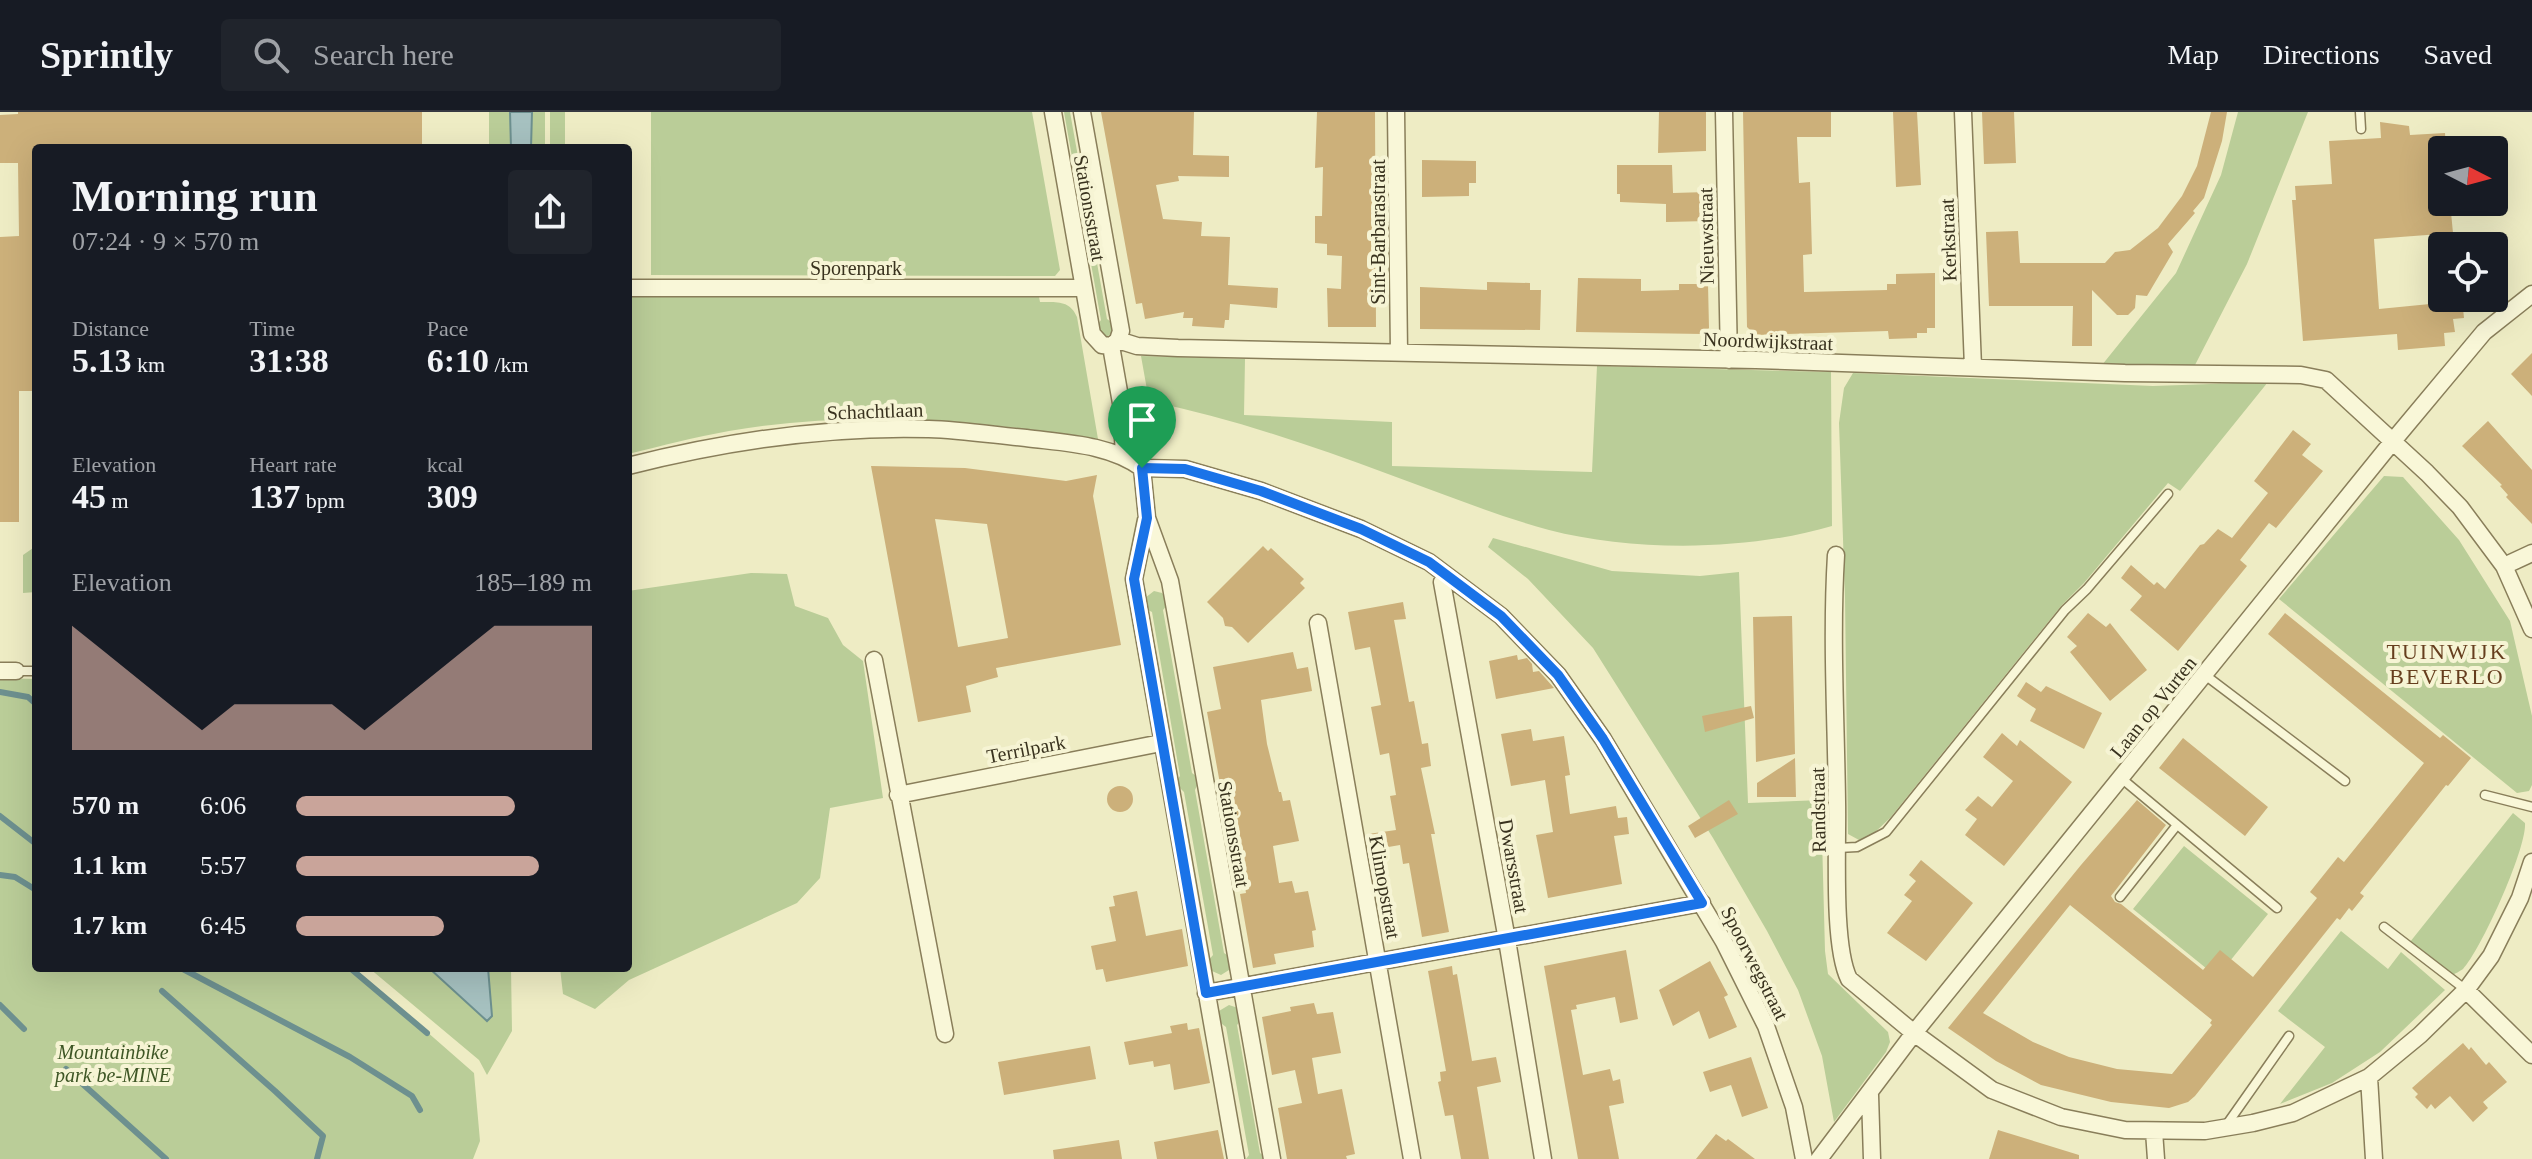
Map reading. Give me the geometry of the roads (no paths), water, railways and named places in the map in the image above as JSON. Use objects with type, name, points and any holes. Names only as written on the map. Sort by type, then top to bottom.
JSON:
[{"type":"street","name":"Stationsstraat","points":[[1053,112],[1092,334],[1102,345],[1115,343]]},
{"type":"street","name":"Stationsstraat","points":[[1082,112],[1121,331],[1115,343],[1124,455]]},
{"type":"street","name":"Sint-Barbarastraat","points":[[1396,112],[1399,352]]},
{"type":"street","name":"Nieuwstraat","points":[[1724,112],[1729,360]]},
{"type":"street","name":"Kerkstraat","points":[[1963,112],[1973,367]]},
{"type":"street","name":"Sporenpark","points":[[632,288],[1084,288]]},
{"type":"street","name":"Laan op Vurten","points":[[1819,1159],[1914,1033],[2393,441],[2484,332],[2532,294]]},
{"type":"street","name":"Noordwijkstraat","points":[[1115,343],[1178,348],[2301,375],[2326,380],[2460,507],[2504,566],[2532,629]]},
{"type":"street","name":"Schachtlaan","points":[[632,465],[759,438],[852,429],[930,429],[973,433],[1074,444],[1124,455]]},
{"type":"street","points":[[1124,455],[1142,468]]},
{"type":"street","name":"Stationsstraat","points":[[1142,468],[1147,518],[1170,581],[1272,1159]]},
{"type":"street","name":"Spoorwegstraat","points":[[1142,468],[1185,469],[1261,491],[1361,529],[1429,562],[1501,616],[1558,675],[1603,739],[1702,903],[1766,1026],[1794,1107],[1804,1159]]},
{"type":"street","name":"Stationsstraat","points":[[1147,518],[1134,579],[1236,1159]]},
{"type":"street","points":[[2504,566],[2532,553]]},
{"type":"street","name":"Randstraat","points":[[1836,555],[1838,848],[1840,939],[1844,969],[1849,979],[1914,1033],[1992,1090],[2061,1117],[2100,1126],[2154,1131],[2205,1131],[2293,1113],[2369,1077],[2420,1035],[2466,990],[2491,956],[2520,898],[2532,862]]},
{"type":"street","name":"Dwarsstraat","points":[[1442,582],[1543,1159]]},
{"type":"street","name":"Klimopstraat","points":[[1318,623],[1412,1159]]},
{"type":"street","points":[[874,660],[945,1034]]},
{"type":"street","name":"Terrilpark","points":[[898,795],[1161,743]]},
{"type":"street","points":[[1206,993],[1702,903]]},
{"type":"street","points":[[2466,990],[2532,1055]]},
{"type":"street","points":[[2369,1077],[2374,1159]]},
{"type":"street","points":[[1870,1095],[1872,1159]]},
{"type":"street","points":[[2154,1131],[2156,1159]]},
{"type":"lane","points":[[2360,112],[2361,129]]},
{"type":"lane","points":[[1838,848],[1857,847],[1886,832],[2065,610],[2087,589],[2168,494]]},
{"type":"lane","points":[[8,671],[32,671]]},
{"type":"lane","points":[[2205,675],[2345,781]]},
{"type":"lane","points":[[2121,778],[2277,908]]},
{"type":"lane","points":[[2485,795],[2532,807]]},
{"type":"lane","points":[[2120,897],[2177,825]]},
{"type":"lane","points":[[2384,927],[2466,990]]},
{"type":"lane","points":[[2225,1128],[2289,1036]]},
{"type":"water","points":[[510,112],[532,112],[531,144],[511,144]]},
{"type":"water","points":[[433,972],[488,972],[492,1016],[487,1021]]},
{"type":"waterway","points":[[0,692],[32,700]]},
{"type":"waterway","points":[[0,816],[32,841]]},
{"type":"waterway","points":[[0,875],[15,877],[32,888]]},
{"type":"waterway","points":[[189,972],[350,1057],[412,1096],[420,1110]]},
{"type":"waterway","points":[[355,972],[427,1033]]},
{"type":"waterway","points":[[162,991],[323,1136],[317,1159]]},
{"type":"waterway","points":[[0,1005],[24,1029]]},
{"type":"waterway","points":[[66,1069],[166,1159]]},
{"type":"district","name":"TUINWIJK BEVERLO","points":[[2447,664]]},
{"type":"park label","name":"Mountainbike park be-MINE","points":[[113,1064]]}]
